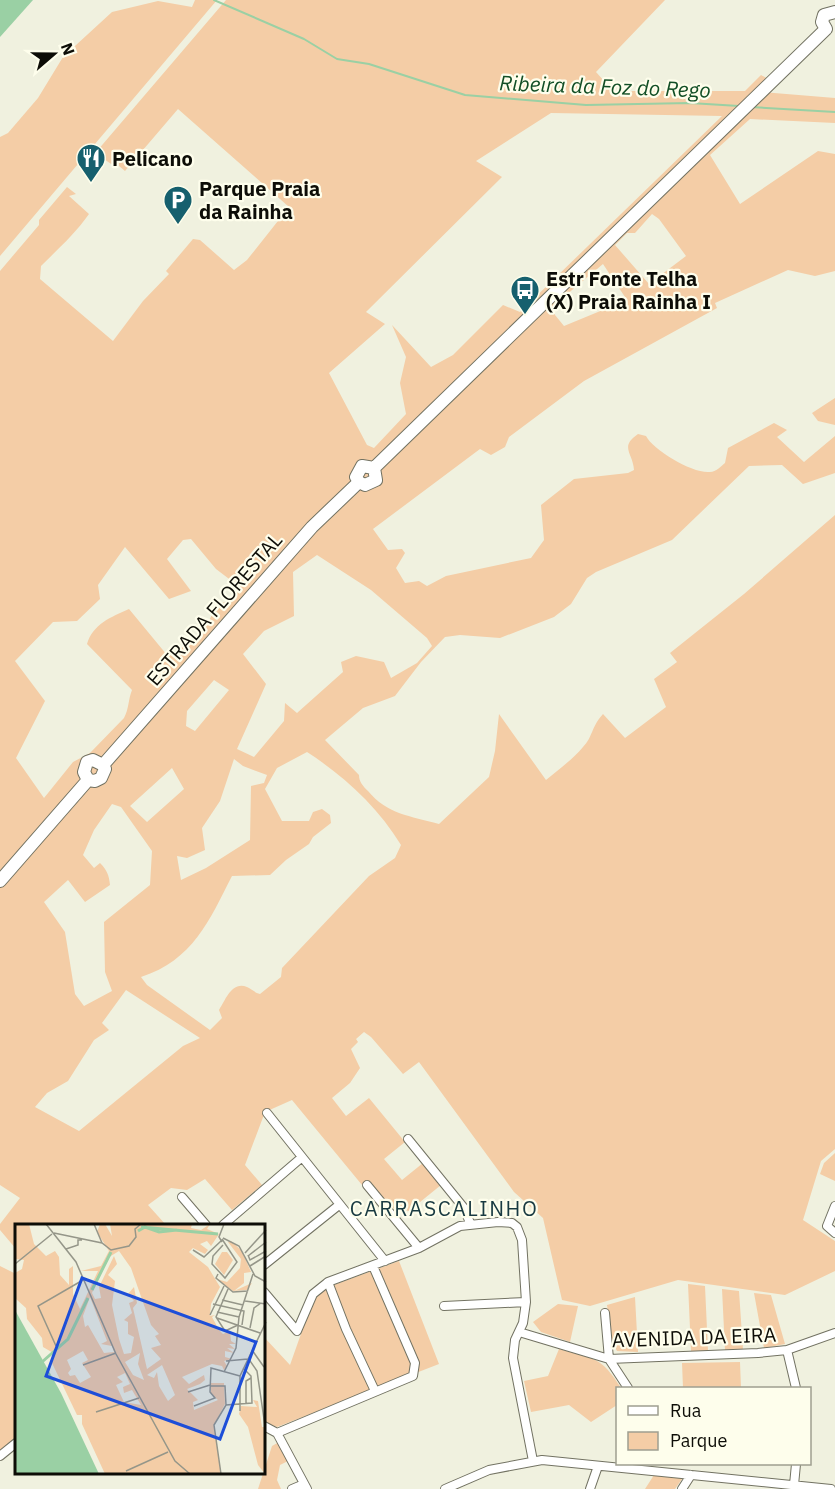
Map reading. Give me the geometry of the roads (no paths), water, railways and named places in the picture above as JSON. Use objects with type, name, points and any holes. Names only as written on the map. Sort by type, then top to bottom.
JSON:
[{"type":"main road","points":[[831,30],[822,22],[824,15],[835,12]]},
{"type":"main road","name":"ESTRADA FLORESTAL","points":[[0,881],[88,780],[95,781],[101,778],[105,769],[103,765],[312,527],[359,482],[357,471],[362,466],[374,468],[756,97],[831,30]]},
{"type":"street","points":[[267,1113],[385,1261]]},
{"type":"street","points":[[408,1139],[464,1208],[470,1223]]},
{"type":"street","points":[[224,1224],[302,1158]]},
{"type":"street","points":[[367,1185],[418,1248]]},
{"type":"street","points":[[182,1197],[205,1224]]},
{"type":"street","points":[[266,1263],[339,1205]]},
{"type":"street","points":[[835,1206],[827,1224],[828,1229],[835,1233]]},
{"type":"street","points":[[266,1294],[297,1331],[313,1294],[328,1282],[418,1248],[470,1223],[505,1222],[517,1227],[523,1247],[526,1302],[513,1349],[513,1359],[533,1461]]},
{"type":"street","points":[[277,1433],[413,1376],[415,1363],[373,1266]]},
{"type":"street","points":[[328,1282],[346,1329],[375,1391]]},
{"type":"street","points":[[444,1306],[526,1302]]},
{"type":"street","points":[[605,1314],[609,1359],[627,1387]]},
{"type":"street","name":"AVENIDA DA EIRA","points":[[519,1332],[609,1359],[729,1355],[787,1350],[835,1333]]},
{"type":"street","points":[[787,1350],[796,1387]]},
{"type":"street","points":[[266,1427],[277,1433],[305,1486],[292,1489]]},
{"type":"street","points":[[0,1455],[15,1444]]},
{"type":"street","points":[[445,1489],[489,1470],[533,1461],[691,1475],[759,1485],[794,1485],[831,1489]]},
{"type":"street","points":[[675,1465],[681,1474]]},
{"type":"street","points":[[794,1485],[796,1465]]},
{"type":"street","points":[[590,1489],[598,1466]]},
{"type":"street","points":[[681,1489],[691,1475]]},
{"type":"waterway","name":"Ribeira da Foz do Rego","points":[[214,0],[304,39],[337,59],[369,64],[465,95],[586,105],[690,103],[739,106]]},
{"type":"waterway","name":"Ribeira da Foz do Rego","points":[[751,107],[835,112]]},
{"type":"place","name":"Pelicano","points":[[91,184]]},
{"type":"place","name":"Parque Praia da Rainha","points":[[178,226]]},
{"type":"place","name":"Estr Fonte Telha (X) Praia Rainha I","points":[[525,316]]},
{"type":"district","name":"CARRASCALINHO","points":[[444,1208]]}]
